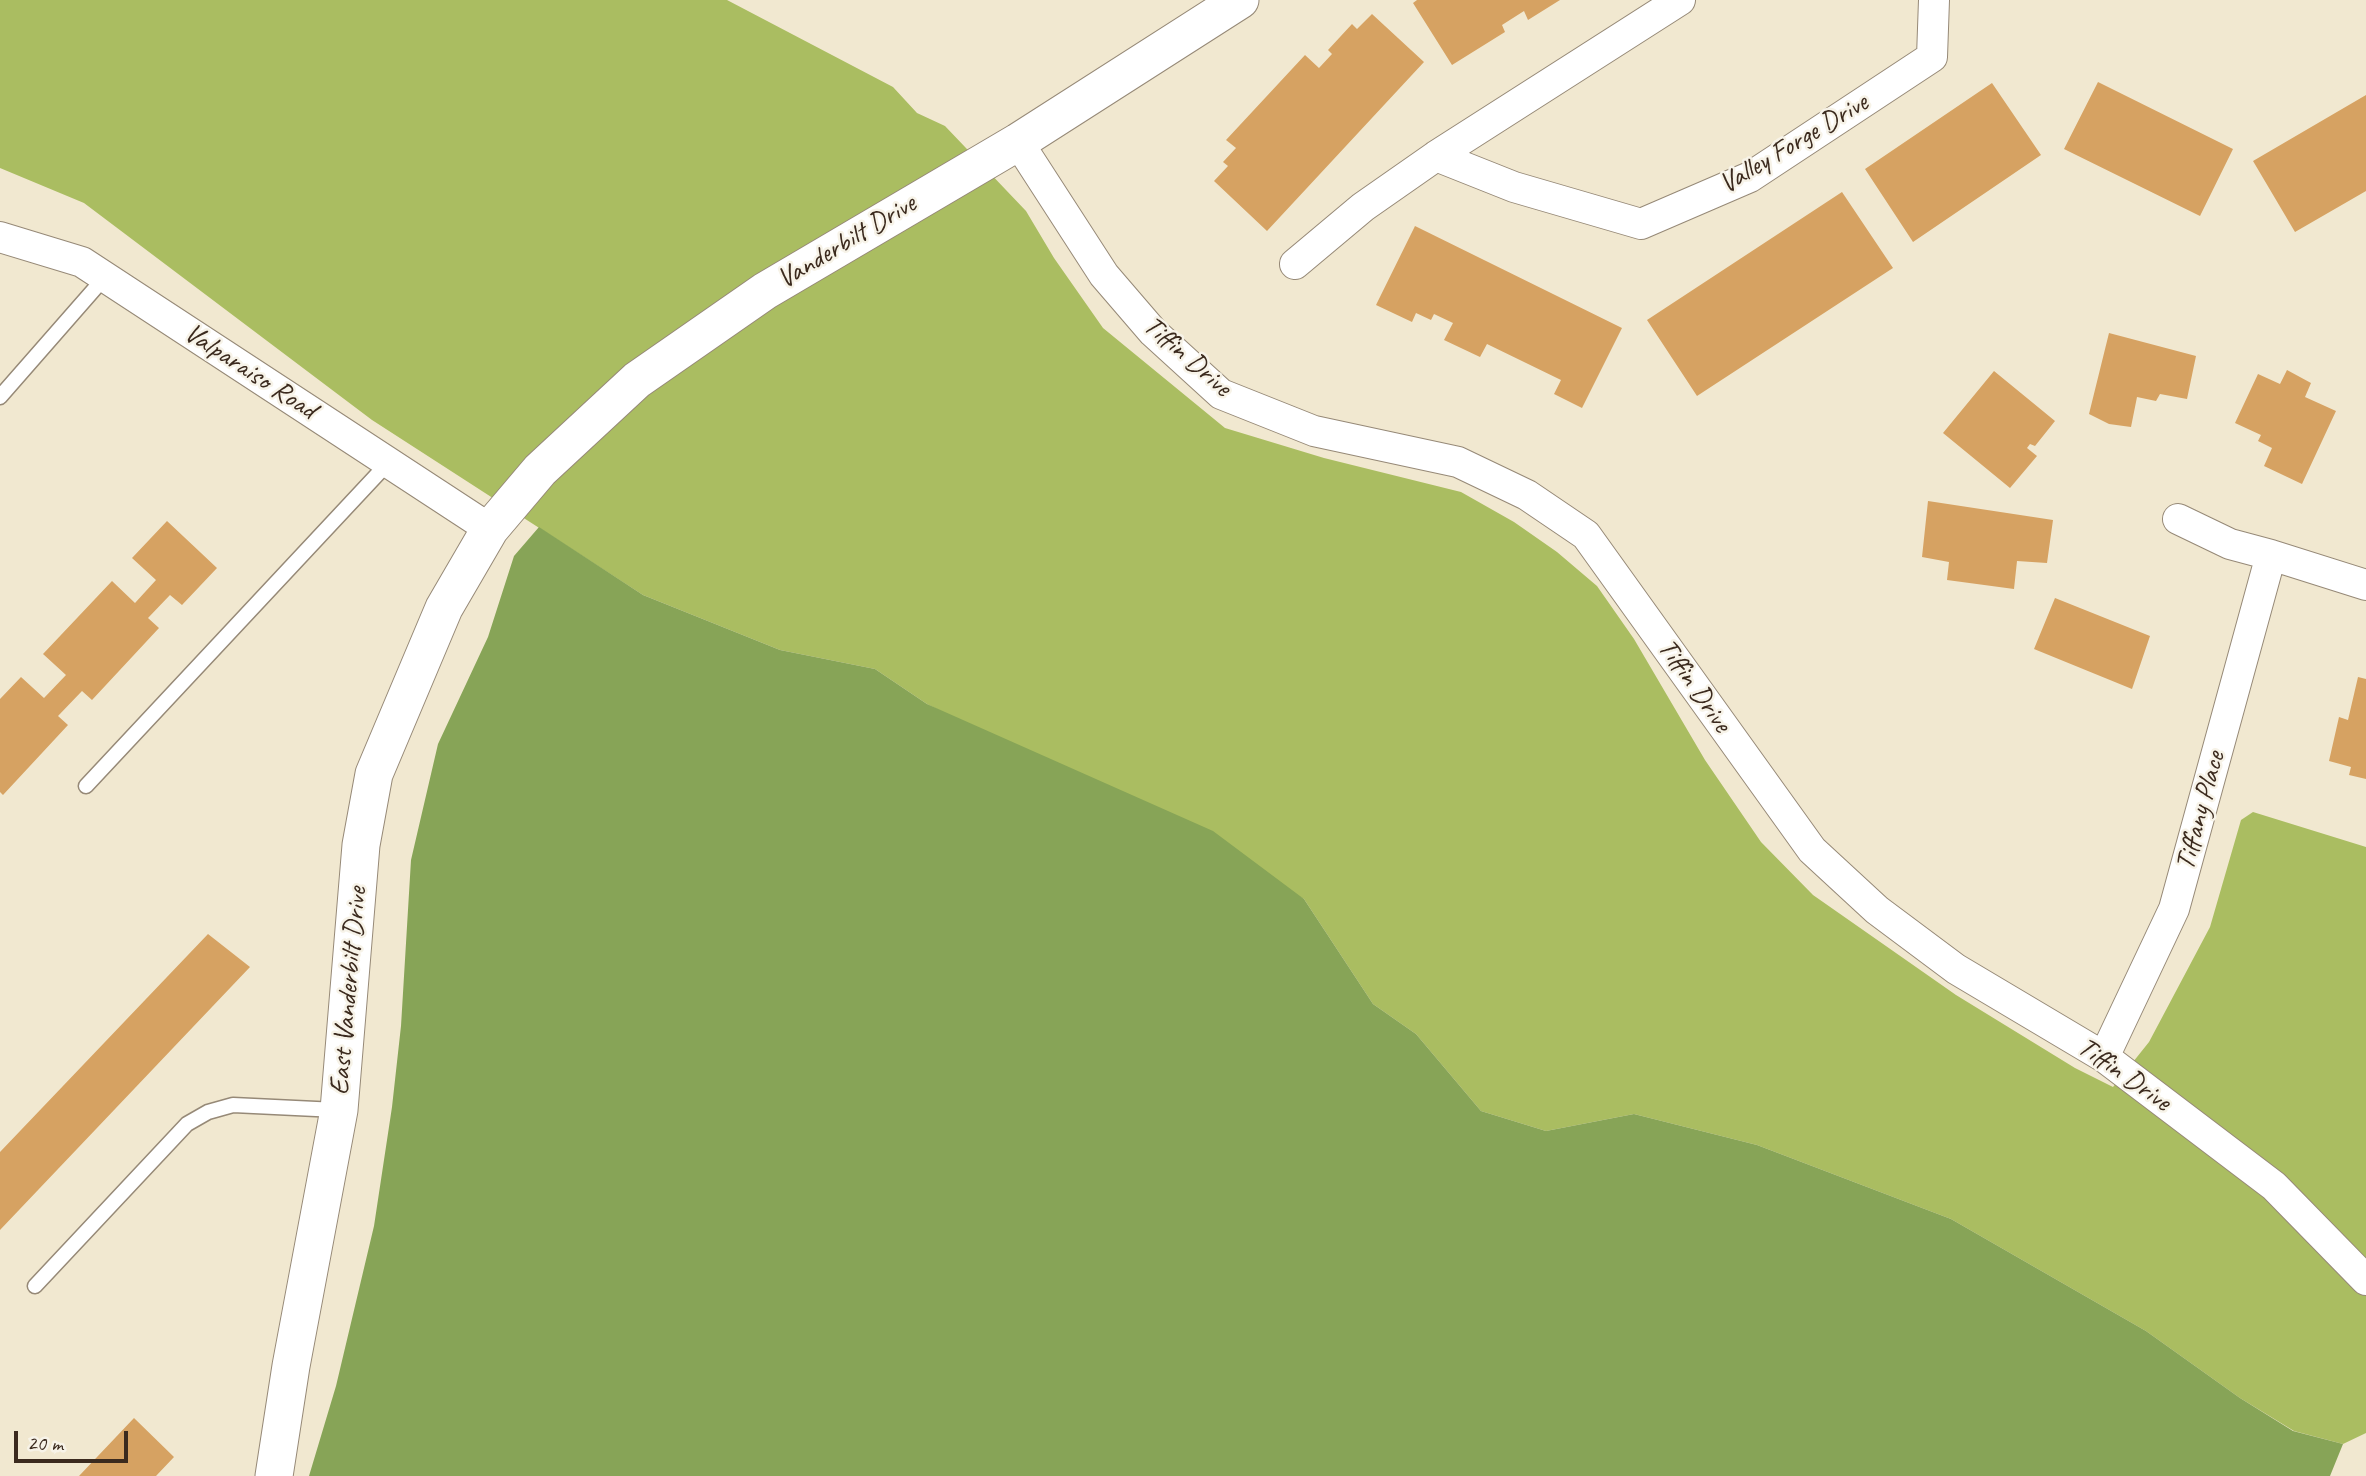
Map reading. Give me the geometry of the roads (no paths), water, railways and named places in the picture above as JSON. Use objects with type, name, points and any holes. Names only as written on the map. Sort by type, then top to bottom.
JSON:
[{"type":"street","name":"Vanderbilt Drive","points":[[491,529],[540,470],[637,380],[765,291],[1018,142],[1240,0]]},
{"type":"street","points":[[1295,264],[1363,207],[1436,156],[1680,0]]},
{"type":"street","name":"Valley Forge Drive","points":[[1436,156],[1514,187],[1641,224],[1750,177],[1932,57],[1934,0]]},
{"type":"street","name":"Tiffin Drive","points":[[1018,142],[1104,275],[1153,332],[1221,394],[1314,432],[1458,463],[1527,495],[1586,535],[1812,850],[1877,910],[1956,968],[2104,1056],[2274,1186],[2366,1280]]},
{"type":"street","name":"Valparaiso Road","points":[[0,237],[82,262],[491,529]]},
{"type":"street","points":[[2178,519],[2230,544],[2366,585]]},
{"type":"street","name":"East Vanderbilt Drive","points":[[274,1476],[291,1366],[339,1110],[361,845],[374,774],[444,608],[491,529]]},
{"type":"street","name":"Tiffany Place","points":[[2104,1056],[2174,909],[2271,555]]},
{"type":"lane","points":[[0,397],[105,277]]},
{"type":"lane","points":[[86,786],[388,463]]},
{"type":"lane","points":[[35,1286],[187,1124],[208,1112],[233,1105],[339,1110]]}]
